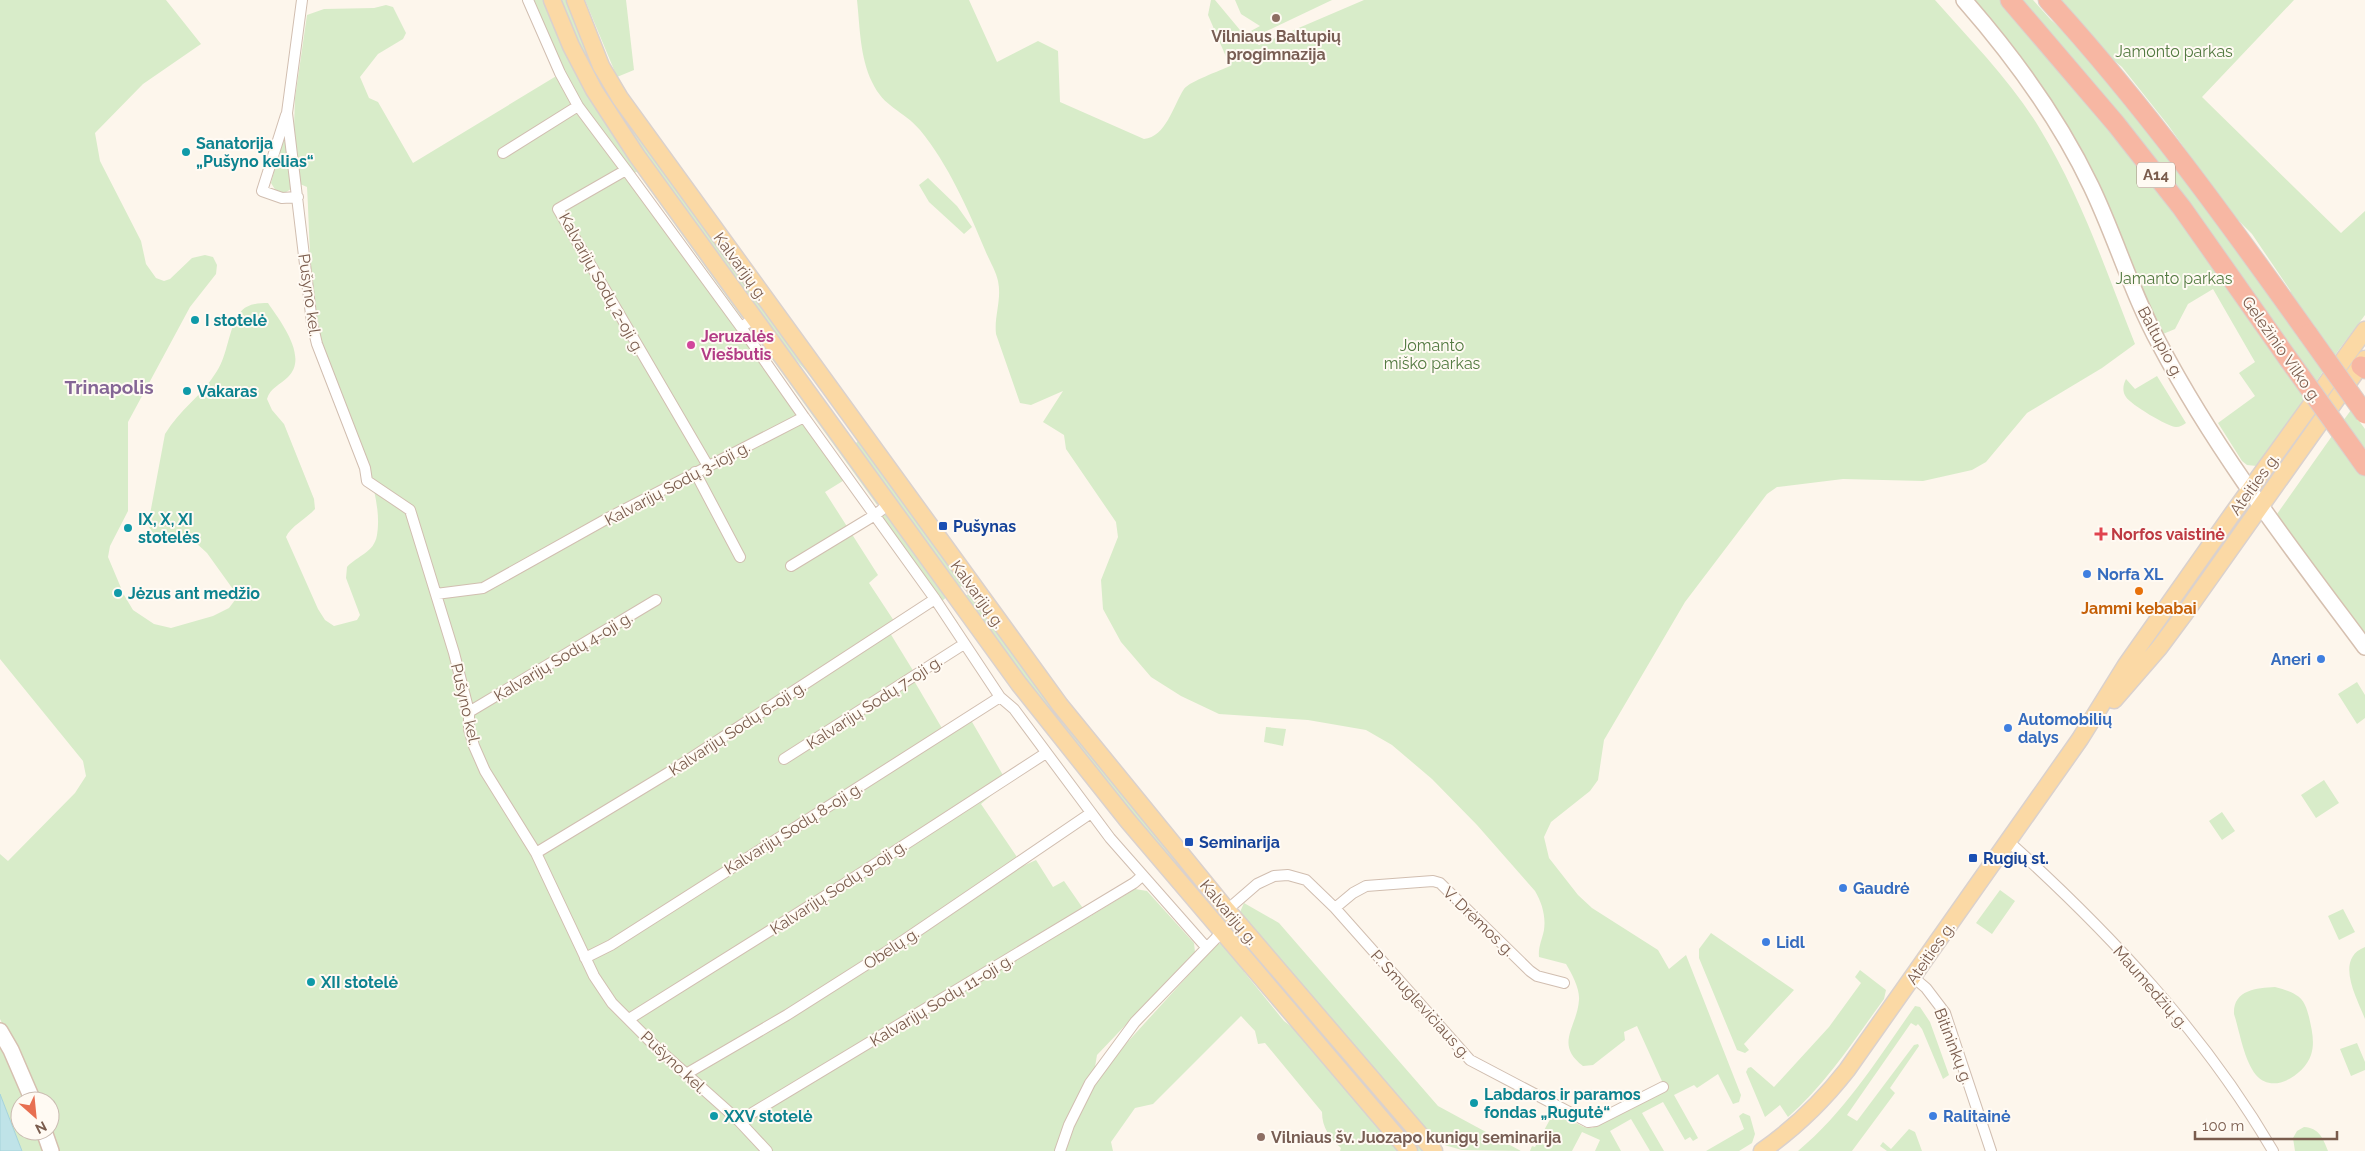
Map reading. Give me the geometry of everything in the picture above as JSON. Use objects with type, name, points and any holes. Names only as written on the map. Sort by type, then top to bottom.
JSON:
[{"type":"highway","name":"Geležinio Vilko g.","points":[[2010,0],[2110,116],[2182,208],[2365,466]]},
{"type":"highway","name":"Geležinio Vilko g.","points":[[2048,0],[2081,36],[2179,156],[2365,414]]},
{"type":"main road","name":"Kalvarijų g.","points":[[552,0],[572,46],[605,108],[1019,684],[1100,787],[1409,1151]]},
{"type":"main road","name":"Kalvarijų g.","points":[[574,0],[601,66],[620,98],[1060,705],[1227,910],[1434,1151]]},
{"type":"main road","points":[[605,108],[620,98]]},
{"type":"main road","name":"Ateities g.","points":[[1762,1151],[1789,1132],[1824,1099],[1913,978],[2080,739],[2147,635],[2365,330]]},
{"type":"main road","points":[[2348,352],[2364,365]]},
{"type":"main road","name":"Ateities g.","points":[[2080,739],[2159,648],[2260,506],[2364,365]]},
{"type":"main road","points":[[846,445],[862,434]]},
{"type":"main road","points":[[2147,635],[2159,648]]},
{"type":"main road","points":[[1218,927],[1227,910]]},
{"type":"street","name":"Pušyno kel.","points":[[298,196],[282,198],[262,191],[287,112],[302,0]]},
{"type":"street","points":[[528,0],[560,73],[578,106],[741,327],[875,514],[935,599],[1000,697],[1014,709],[1091,813],[1142,876],[1206,947]]},
{"type":"street","name":"Baltupio g.","points":[[1964,0],[2003,46],[2053,116],[2091,186],[2160,346],[2249,490],[2365,646]]},
{"type":"street","points":[[503,153],[578,106]]},
{"type":"street","name":"Pušyno kel.","points":[[287,112],[298,196],[308,298],[317,344],[365,468],[367,481],[410,510],[469,712],[469,729],[485,771],[536,853],[585,958],[606,995],[686,1074],[739,1121],[767,1151]]},
{"type":"street","name":"Kalvarijų Sodų 2-oji g.","points":[[626,170],[558,209],[708,466]]},
{"type":"street","points":[[741,327],[755,318]]},
{"type":"street","name":"Kalvarijų Sodų 3-ioji g.","points":[[436,594],[484,588],[695,472],[804,417]]},
{"type":"street","points":[[695,472],[740,557]]},
{"type":"street","points":[[791,566],[889,504]]},
{"type":"street","name":"Kalvarijų Sodų 6-oji g.","points":[[536,853],[668,773],[935,599]]},
{"type":"street","name":"Kalvarijų Sodų 4-oji g.","points":[[469,712],[656,600]]},
{"type":"street","name":"Kalvarijų Sodų 7-oji g.","points":[[784,759],[964,644]]},
{"type":"street","name":"Kalvarijų Sodų 8-oji g.","points":[[585,958],[611,945],[1000,697]]},
{"type":"street","name":"Kalvarijų Sodų 9-oji g.","points":[[629,1019],[841,886],[1046,753]]},
{"type":"street","name":"Obelų g.","points":[[686,1074],[788,1014],[894,947],[1091,813]]},
{"type":"street","name":"Maumedžių g.","points":[[2008,841],[2077,907],[2157,990],[2221,1070],[2273,1151]]},
{"type":"street","name":"P. Smuglevičiaus g.","points":[[1227,910],[1257,884],[1274,876],[1288,875],[1306,880],[1335,908],[1465,1056],[1475,1064],[1588,1122],[1596,1121],[1663,1087]]},
{"type":"street","name":"Kalvarijų Sodų 11-oji g.","points":[[739,1121],[1117,894],[1142,876]]},
{"type":"street","name":"V. Drėmos g.","points":[[1335,908],[1353,893],[1366,886],[1433,881],[1440,883],[1530,971],[1537,976],[1564,983]]},
{"type":"street","points":[[1060,1151],[1069,1124],[1090,1083],[1136,1022],[1206,947],[1218,927]]},
{"type":"street","name":"Bitininkų g.","points":[[1913,978],[1926,988],[1945,1013],[1991,1151]]},
{"type":"street","points":[[0,1031],[11,1050],[29,1091]]},
{"type":"green space","points":[[0,0],[166,0],[201,44],[143,84],[95,133],[100,161],[141,241],[146,264],[156,278],[164,281],[170,279],[192,258],[205,255],[213,257],[217,265],[216,274],[190,307],[128,422],[128,511],[110,546],[108,557],[124,595],[133,610],[154,624],[171,628],[213,616],[229,608],[235,600],[235,592],[207,553],[194,541],[167,541],[152,532],[148,525],[165,434],[177,417],[205,388],[217,371],[224,357],[233,326],[240,313],[249,306],[268,303],[290,339],[295,360],[294,369],[288,377],[273,389],[267,399],[272,410],[284,424],[314,499],[315,509],[291,530],[286,537],[318,609],[325,620],[334,626],[357,620],[360,615],[346,578],[347,567],[373,546],[377,535],[378,514],[367,465],[329,363],[318,323],[311,265],[307,187],[300,184],[294,128],[295,98],[307,15],[324,9],[374,8],[386,5],[393,7],[406,33],[403,39],[378,54],[360,77],[369,98],[378,102],[413,163],[558,75],[770,377],[846,479],[825,492],[878,575],[869,583],[898,627],[890,633],[917,677],[913,679],[943,730],[968,715],[1007,782],[981,804],[1023,866],[1036,860],[1053,887],[1064,881],[1089,917],[1135,889],[1147,891],[1194,943],[1195,952],[1097,1055],[1095,1067],[1103,1069],[1215,946],[1224,941],[1234,953],[1245,973],[1284,1021],[1305,1037],[1403,1151],[1340,1151],[1341,1148],[1325,1128],[1322,1112],[1265,1043],[1258,1044],[1255,1031],[1241,1016],[1153,1104],[1135,1108],[1111,1142],[1113,1151],[59,1151],[55,1141],[60,1141],[60,1091],[35,1091],[0,1019],[0,854],[8,861],[75,793],[86,776],[83,761],[0,659]]},
{"type":"green space","points":[[533,0],[546,0],[744,316],[742,318],[637,172],[633,173],[577,98],[569,85]]},
{"type":"green space","points":[[558,0],[567,0],[606,89],[575,38]]},
{"type":"green space","points":[[585,0],[626,0],[634,70],[617,77]]},
{"type":"green space","name":"Jomanto miško parkas","points":[[857,0],[969,0],[997,62],[1038,41],[1058,51],[1060,102],[1144,139],[1152,137],[1163,127],[1187,86],[1230,66],[1208,15],[1211,0],[1215,0],[1245,36],[1259,45],[1364,0],[1935,0],[2017,95],[2055,154],[2068,181],[2092,234],[2135,344],[2102,368],[2027,413],[1986,462],[1972,470],[1923,481],[1843,479],[1777,487],[1767,494],[1685,602],[1604,740],[1598,780],[1590,791],[1551,822],[1544,837],[1549,858],[1578,895],[1592,908],[1658,950],[1669,969],[1686,955],[1741,1095],[1739,1102],[1733,1104],[1718,1074],[1697,1088],[1694,1085],[1674,1095],[1698,1138],[1693,1141],[1690,1137],[1685,1140],[1663,1102],[1642,1113],[1664,1151],[1650,1151],[1631,1119],[1610,1131],[1621,1151],[1595,1151],[1600,1140],[1582,1132],[1572,1151],[1530,1151],[1532,1146],[1535,1147],[1554,1112],[1584,1127],[1592,1128],[1666,1090],[1637,1026],[1624,1032],[1625,1040],[1593,1065],[1583,1066],[1574,1058],[1568,1043],[1579,1000],[1577,986],[1566,964],[1539,957],[1544,930],[1544,915],[1535,891],[1477,825],[1432,779],[1392,745],[1366,730],[1308,720],[1219,714],[1181,696],[1151,677],[1121,642],[1103,609],[1101,580],[1118,537],[1116,522],[1066,449],[1064,435],[1043,422],[1063,391],[1031,405],[1020,403],[996,334],[999,288],[996,273],[964,203],[940,157],[914,123],[882,98],[872,82],[865,63]]},
{"type":"green space","points":[[1235,0],[1332,0],[1252,38],[1249,32],[1260,26],[1241,14]]},
{"type":"green space","name":"Jamanto parkas","points":[[1973,0],[2000,0],[2025,27],[2187,225],[2306,398],[2257,466],[2247,465],[2242,461],[2218,423],[2255,396],[2239,373],[2255,362],[2213,289],[2188,304],[2175,329],[2163,334],[2161,332],[2089,163],[2074,136],[2016,50]]},
{"type":"green space","points":[[2018,0],[2033,0],[2051,20],[2077,43],[2136,112],[2324,370],[2316,382],[2224,256]]},
{"type":"green space","name":"Jamonto parkas","points":[[2058,0],[2294,0],[2202,97],[2341,233],[2365,211],[2365,315],[2335,355],[2294,301],[2290,290],[2252,234],[2230,212],[2168,125],[2122,67],[2105,53]]},
{"type":"green space","points":[[621,112],[850,428],[806,371],[777,339],[618,115]]},
{"type":"green space","points":[[285,140],[291,189],[283,194],[276,191],[271,183],[281,145]]},
{"type":"green space","points":[[928,178],[957,206],[972,227],[964,234],[929,202],[919,185]]},
{"type":"green space","points":[[751,326],[879,502],[877,505],[749,327]]},
{"type":"green space","points":[[2157,376],[2186,423],[2181,426],[2172,426],[2141,410],[2124,393],[2123,388],[2126,379],[2135,389]]},
{"type":"green space","points":[[2351,410],[2365,429],[2365,451],[2343,421]]},
{"type":"green space","points":[[2332,436],[2365,476],[2365,636],[2277,514]]},
{"type":"green space","points":[[859,440],[964,584],[958,589],[854,445]]},
{"type":"green space","points":[[888,512],[949,595],[942,601],[958,623],[954,622],[880,518],[882,514]]},
{"type":"green space","points":[[970,593],[1199,888],[1182,874],[1082,755],[964,597]]},
{"type":"green space","points":[[2357,682],[2365,695],[2365,718],[2357,724],[2338,694]]},
{"type":"green space","points":[[1266,727],[1286,729],[1283,746],[1264,742]]},
{"type":"green space","points":[[2324,780],[2339,803],[2316,818],[2301,795]]},
{"type":"green space","points":[[2222,812],[2235,831],[2222,840],[2209,821]]},
{"type":"green space","points":[[2000,890],[2015,901],[1992,934],[1976,923]]},
{"type":"green space","points":[[1244,903],[1279,923],[1438,1106],[1521,1151],[1462,1150],[1437,1143],[1284,966],[1240,912]]},
{"type":"green space","points":[[2343,909],[2355,932],[2339,940],[2328,916]]},
{"type":"green space","points":[[1711,933],[1794,990],[1744,1044],[1749,1050],[1745,1053],[1737,1050],[1699,958],[1699,949]]},
{"type":"green space","points":[[1243,942],[1268,972],[1285,985],[1425,1151],[1416,1151],[1241,944]]},
{"type":"green space","points":[[2365,947],[2365,1019],[2353,990],[2349,970],[2351,960],[2356,953]]},
{"type":"green space","points":[[1860,970],[1886,990],[1884,999],[1839,1061],[1802,1104],[1788,1117],[1780,1105],[1765,1117],[1746,1072],[1748,1068],[1751,1067],[1774,1087],[1829,1027],[1861,983],[1855,977]]},
{"type":"green space","points":[[2275,987],[2294,994],[2303,1002],[2310,1022],[2313,1046],[2311,1055],[2302,1069],[2287,1080],[2271,1083],[2263,1081],[2252,1069],[2245,1054],[2234,1014],[2237,1000],[2242,995],[2260,988]]},
{"type":"green space","points":[[1915,1006],[1920,1007],[1930,1022],[1949,1075],[1943,1079],[1922,1029],[1918,1024],[1916,1026],[1911,1023],[1847,1115],[1857,1121],[1914,1045],[1918,1044],[1919,1046],[1890,1088],[1895,1093],[1852,1151],[1798,1151],[1847,1101]]},
{"type":"green space","points":[[2357,1043],[2365,1062],[2365,1070],[2351,1076],[2340,1049]]},
{"type":"green space","points":[[0,1045],[21,1091],[10,1091],[10,1120],[0,1094]]},
{"type":"green space","points":[[1743,1113],[1750,1116],[1755,1134],[1752,1143],[1739,1151],[1706,1151],[1744,1129],[1739,1116]]},
{"type":"green space","points":[[2304,1127],[2317,1132],[2328,1151],[2295,1151],[2293,1138],[2297,1131]]},
{"type":"green space","points":[[1909,1129],[1915,1132],[1922,1151],[1887,1151],[1880,1146],[1883,1142],[1891,1149]]},
{"type":"green space","points":[[18,1141],[42,1141],[45,1151],[22,1151]]},
{"type":"water","points":[[0,1094],[10,1120],[10,1141],[18,1141],[22,1151],[0,1151]]},
{"type":"place","name":"Vilniaus Baltupių progimnazija","points":[[1276,18]]},
{"type":"place","name":"Sanatorija „Pušyno kelias“","points":[[186,152]]},
{"type":"place","name":"I stotelė","points":[[195,320]]},
{"type":"place","name":"Jeruzalės Viešbutis","points":[[691,345]]},
{"type":"place","name":"Vakaras","points":[[187,391]]},
{"type":"place","name":"Pušynas","points":[[943,526]]},
{"type":"place","name":"IX, X, XI stotelės","points":[[128,528]]},
{"type":"place","name":"Norfos vaistinė","points":[[2101,534]]},
{"type":"place","name":"Norfa XL","points":[[2087,574]]},
{"type":"place","name":"Jammi kebabai","points":[[2139,591]]},
{"type":"place","name":"Jėzus ant medžio","points":[[118,593]]},
{"type":"place","name":"Aneri","points":[[2321,659]]},
{"type":"place","name":"Automobilių dalys","points":[[2008,728]]},
{"type":"place","name":"Seminarija","points":[[1189,842]]},
{"type":"place","name":"Rugių st.","points":[[1973,858]]},
{"type":"place","name":"Gaudrė","points":[[1843,888]]},
{"type":"place","name":"Lidl","points":[[1766,942]]},
{"type":"place","name":"XII stotelė","points":[[311,982]]},
{"type":"place","name":"Labdaros ir paramos fondas „Rugutė“","points":[[1474,1103]]},
{"type":"place","name":"XXV stotelė","points":[[714,1116]]},
{"type":"place","name":"Ralitainė","points":[[1933,1116]]},
{"type":"place","name":"Vilniaus šv. Juozapo kunigų seminarija","points":[[1261,1137]]},
{"type":"district","name":"Trinapolis","points":[[109,387]]}]
